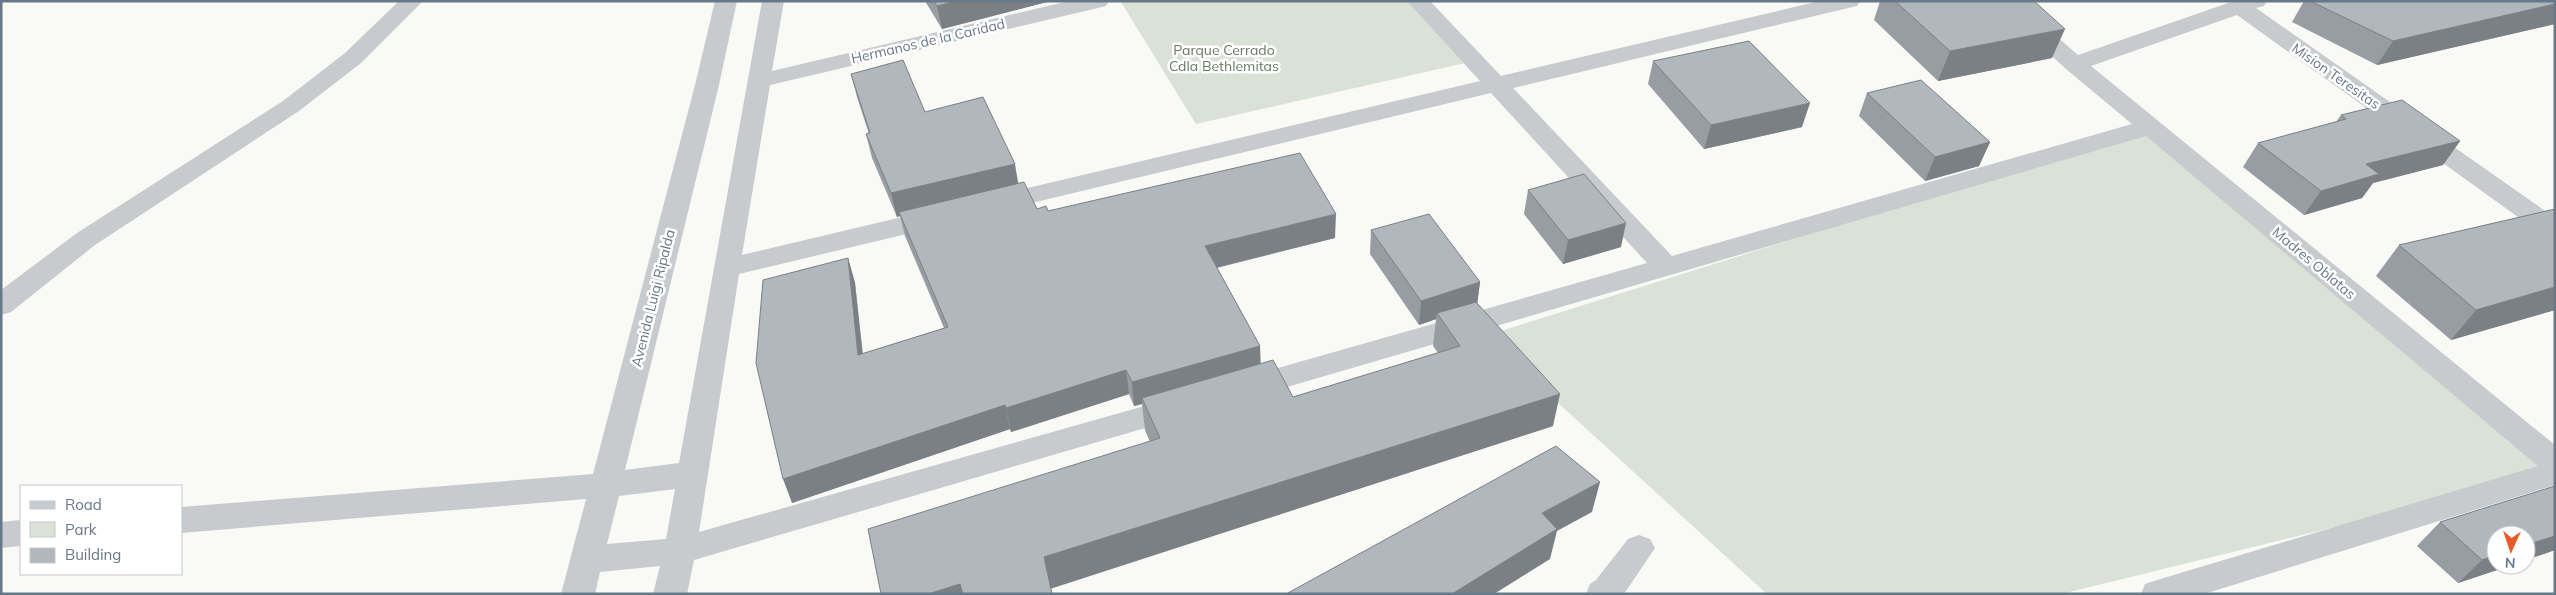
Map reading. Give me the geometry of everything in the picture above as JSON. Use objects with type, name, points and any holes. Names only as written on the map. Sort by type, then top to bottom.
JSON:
[{"type":"street","points":[[1,305],[86,239],[292,106],[353,58],[412,1]]},
{"type":"street","name":"Avenida Luigi Ripalda","points":[[578,594],[707,86],[726,1]]},
{"type":"street","points":[[670,594],[680,552],[726,268],[774,1]]},
{"type":"street","name":"Hermanos de la Caridad","points":[[759,81],[1098,1]]},
{"type":"street","points":[[1418,1],[1666,266]]},
{"type":"street","points":[[726,268],[1849,1]]},
{"type":"street","name":"Madres Oblatas","points":[[2003,1],[2074,64],[2555,463]]},
{"type":"street","points":[[2074,64],[2248,4]]},
{"type":"street","name":"Mision Teresitas","points":[[2248,4],[2555,231]]},
{"type":"street","points":[[586,560],[680,552],[2150,127]]},
{"type":"street","points":[[2157,594],[2555,473]]},
{"type":"street","points":[[182,520],[605,485],[693,474]]},
{"type":"street","points":[[1,535],[20,533]]},
{"type":"street","points":[[1602,594],[1608,590],[1639,548]]},
{"type":"green space","name":"Parque Cerrado Cdla Bethlemitas","points":[[1418,1],[1474,61],[1196,124],[1121,2]]},
{"type":"green space","points":[[2150,127],[2555,473],[2061,594],[1767,594],[1485,336]]},
{"type":"building","points":[[934,1],[957,1],[937,6]]},
{"type":"building","points":[[1895,1],[2034,1],[2065,29],[1950,51]]},
{"type":"building","points":[[2310,1],[2555,1],[2555,4],[2393,41]]},
{"type":"building","points":[[1749,41],[1810,103],[1711,125],[1653,61]]},
{"type":"building","points":[[903,60],[925,112],[983,97],[1015,164],[891,193],[866,134],[870,133],[851,74]]},
{"type":"building","points":[[1921,80],[1990,142],[1935,157],[1867,93]]},
{"type":"building","points":[[2402,100],[2460,141],[2366,164],[2379,174],[2321,191],[2258,143],[2346,119],[2341,115]]},
{"type":"building","points":[[1300,153],[1336,214],[1205,246],[1260,346],[1132,382],[1126,370],[1006,408],[1005,405],[783,479],[756,363],[763,280],[848,258],[858,355],[948,327],[899,212],[1024,182],[1037,209],[1046,206],[1048,211]]},
{"type":"building","points":[[1584,174],[1626,223],[1568,240],[1528,190]]},
{"type":"building","points":[[2555,209],[2555,287],[2476,310],[2399,245]]},
{"type":"building","points":[[1429,214],[1480,282],[1421,301],[1371,230]]},
{"type":"building","points":[[1476,302],[1560,394],[1044,557],[1052,594],[963,594],[960,584],[928,594],[881,594],[868,529],[1160,438],[1142,398],[1273,360],[1293,397],[1460,346],[1437,313]]},
{"type":"building","points":[[1556,446],[1600,482],[1542,513],[1557,529],[1452,594],[1286,594]]},
{"type":"building","points":[[2555,486],[2555,536],[2536,542],[2536,525],[2486,525],[2486,559],[2482,560],[2440,522]]}]
